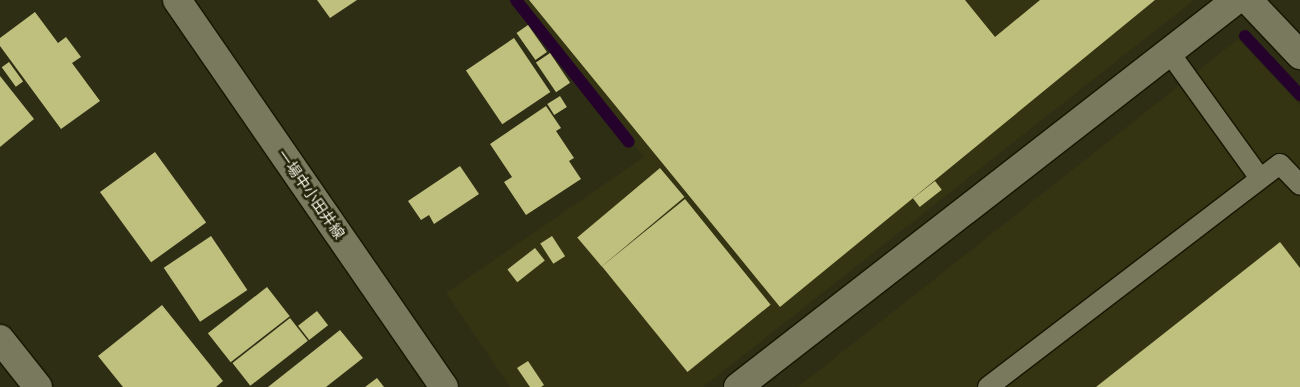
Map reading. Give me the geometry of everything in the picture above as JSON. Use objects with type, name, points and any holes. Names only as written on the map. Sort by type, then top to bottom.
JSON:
[{"type":"street","name":"一場中小田井線","points":[[177,0],[444,387]]},
{"type":"street","points":[[738,387],[1236,0]]},
{"type":"street","points":[[1248,0],[1300,55]]},
{"type":"street","points":[[0,339],[38,387]]},
{"type":"lane","points":[[1168,52],[1260,178]]},
{"type":"lane","points":[[988,387],[1280,164],[1300,185]]},
{"type":"shaded area","points":[[520,0],[1194,0],[703,387],[510,387],[446,293],[644,157]]},
{"type":"shaded area","points":[[1238,39],[1300,105],[1300,387],[798,387]]},
{"type":"building","points":[[317,0],[357,0],[330,18]]},
{"type":"building","points":[[529,0],[965,0],[995,37],[1040,0],[1155,0],[780,307]]},
{"type":"building","points":[[35,12],[58,43],[66,37],[81,57],[72,63],[100,101],[61,129],[0,46],[0,38]]},
{"type":"building","points":[[528,25],[547,52],[535,60],[517,33]]},
{"type":"building","points":[[514,38],[550,92],[502,124],[466,70]]},
{"type":"building","points":[[550,53],[570,83],[556,92],[536,63]]},
{"type":"building","points":[[9,62],[23,81],[16,87],[2,67]]},
{"type":"building","points":[[0,76],[34,119],[0,147]]},
{"type":"building","points":[[560,96],[567,107],[554,115],[547,104]]},
{"type":"building","points":[[546,106],[561,128],[556,131],[574,158],[569,161],[581,179],[526,215],[504,182],[512,177],[490,144]]},
{"type":"building","points":[[155,152],[206,222],[151,262],[100,192]]},
{"type":"building","points":[[460,166],[479,194],[434,224],[429,215],[421,220],[408,201]]},
{"type":"building","points":[[660,168],[684,197],[602,267],[577,237]]},
{"type":"building","points":[[935,181],[942,190],[920,207],[913,198]]},
{"type":"building","points":[[685,199],[771,305],[687,372],[602,266]]},
{"type":"building","points":[[211,236],[247,290],[200,322],[164,268]]},
{"type":"building","points":[[552,236],[565,256],[553,264],[540,244]]},
{"type":"building","points":[[1280,242],[1300,268],[1300,387],[1096,387]]},
{"type":"building","points":[[535,248],[545,261],[517,282],[507,270]]},
{"type":"building","points":[[267,287],[290,316],[231,362],[208,333]]},
{"type":"building","points":[[162,305],[223,381],[216,387],[123,387],[98,356]]},
{"type":"building","points":[[317,311],[328,325],[309,340],[298,326]]},
{"type":"building","points":[[290,318],[308,341],[250,386],[232,363]]},
{"type":"building","points":[[340,330],[363,358],[326,387],[268,387]]},
{"type":"building","points":[[528,361],[544,385],[541,387],[530,387],[517,368]]},
{"type":"building","points":[[377,378],[384,387],[365,387]]},
{"type":"waterway","points":[[516,0],[629,142]]},
{"type":"waterway","points":[[1245,36],[1300,95]]}]
